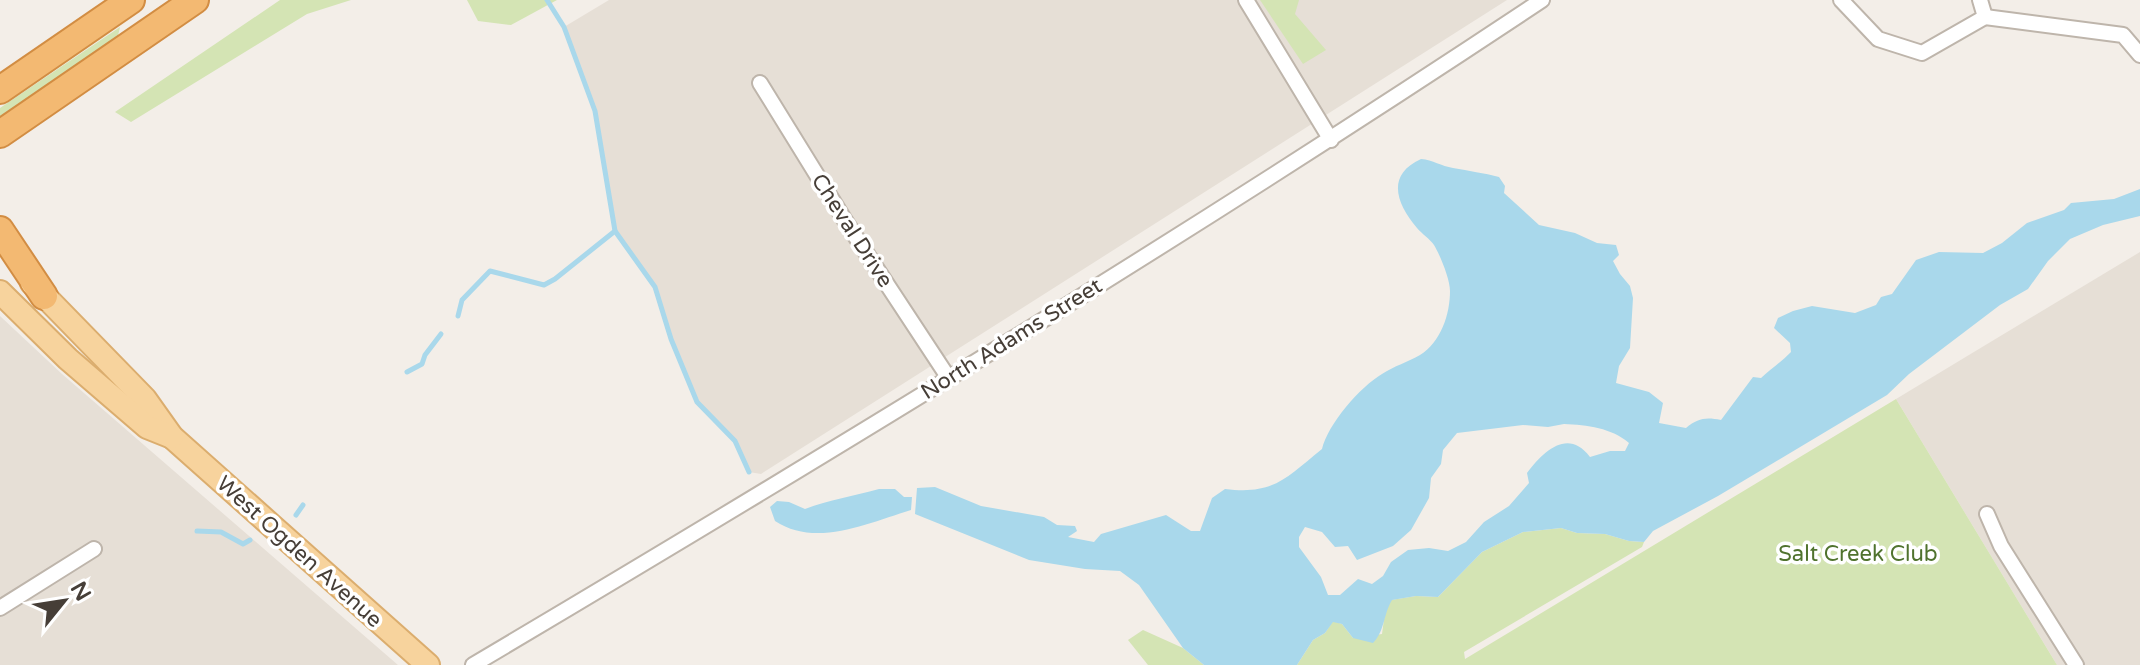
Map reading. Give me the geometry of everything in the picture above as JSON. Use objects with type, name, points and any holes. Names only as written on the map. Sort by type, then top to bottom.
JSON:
[{"type":"highway","points":[[0,90],[131,0]]},
{"type":"highway","points":[[0,134],[195,0]]},
{"type":"highway","points":[[0,230],[44,296]]},
{"type":"main road","name":"West Ogden Avenue","points":[[0,248],[145,399],[172,437],[428,665]]},
{"type":"main road","name":"West Ogden Avenue","points":[[0,292],[68,359],[147,427],[172,437]]},
{"type":"street","points":[[1246,0],[1331,140]]},
{"type":"street","name":"North Adams Street","points":[[473,665],[656,557],[1331,140],[1542,0]]},
{"type":"street","points":[[1841,0],[1878,39],[1922,53],[1985,17],[2123,35],[2140,55]]},
{"type":"street","points":[[1980,0],[1985,17]]},
{"type":"street","name":"Cheval Drive","points":[[760,83],[844,219],[948,377]]},
{"type":"street","points":[[1987,514],[2001,546],[2076,665]]},
{"type":"street","points":[[0,608],[94,549]]},
{"type":"shaded area","points":[[609,0],[1507,0],[761,474],[749,472],[735,441],[697,402],[671,339],[655,287],[615,231],[595,111],[564,27]]},
{"type":"shaded area","points":[[2140,252],[2140,665],[2057,665],[1896,399]]},
{"type":"shaded area","points":[[0,316],[62,374],[398,665],[0,665]]},
{"type":"green space","points":[[280,0],[351,0],[307,14],[131,122],[115,112]]},
{"type":"green space","points":[[467,0],[557,0],[511,25],[478,21]]},
{"type":"green space","points":[[1260,0],[1299,0],[1295,14],[1326,50],[1303,64]]},
{"type":"green space","points":[[120,27],[117,40],[0,119],[0,108]]},
{"type":"green space","name":"Salt Creek Club","points":[[1896,399],[2057,665],[1297,665],[1313,640],[1325,633],[1333,621],[1342,624],[1353,638],[1382,634],[1385,612],[1391,600],[1438,597],[1482,552],[1523,532],[1561,528],[1644,542],[1642,547],[1464,652],[1465,659]]},
{"type":"green space","points":[[1143,630],[1183,648],[1204,665],[1148,665],[1128,640]]},
{"type":"water","points":[[1421,159],[1499,177],[1505,186],[1504,193],[1539,225],[1575,233],[1597,243],[1616,245],[1619,255],[1613,261],[1630,286],[1633,298],[1630,348],[1619,366],[1616,383],[1649,392],[1663,403],[1659,423],[1686,428],[1702,419],[1721,420],[1753,377],[1761,378],[1791,352],[1790,343],[1774,328],[1778,318],[1812,306],[1855,313],[1876,305],[1881,297],[1892,294],[1916,260],[1939,252],[1983,253],[2002,243],[2027,223],[2064,210],[2071,203],[2114,199],[2140,189],[2140,216],[2103,225],[2070,239],[2048,261],[2028,289],[2000,305],[1909,374],[1887,395],[1718,496],[1653,531],[1644,542],[1561,528],[1523,532],[1482,552],[1438,597],[1416,596],[1392,600],[1373,643],[1353,638],[1342,624],[1333,622],[1325,633],[1313,640],[1297,665],[1204,665],[1183,648],[1139,585],[1120,571],[1029,560],[915,514],[917,488],[935,487],[981,506],[1044,517],[1057,525],[1075,526],[1077,531],[1068,537],[1094,542],[1101,534],[1166,515],[1191,531],[1200,531],[1212,498],[1225,489],[1268,487],[1288,476],[1322,449],[1338,418],[1364,388],[1427,349],[1443,327],[1450,300],[1447,274],[1434,245],[1404,209],[1398,190],[1403,173]],"holes":[[[1564,424],[1590,426],[1629,443],[1625,451],[1610,451],[1590,457],[1573,444],[1557,446],[1541,457],[1527,473],[1529,483],[1509,506],[1484,522],[1466,542],[1448,551],[1429,548],[1408,550],[1391,562],[1383,576],[1372,584],[1358,579],[1340,595],[1328,595],[1321,577],[1299,547],[1299,537],[1305,527],[1322,532],[1335,547],[1348,546],[1357,560],[1393,546],[1411,530],[1429,498],[1431,478],[1441,464],[1443,450],[1457,433],[1523,425],[1548,427]]]},
{"type":"water","points":[[879,489],[895,489],[904,497],[912,497],[911,510],[825,533],[791,529],[775,521],[770,507],[777,501],[805,509]]},
{"type":"waterway","points":[[547,0],[564,27],[595,111],[615,231],[655,287],[671,339],[697,402],[735,441],[749,472]]},
{"type":"waterway","points":[[458,316],[462,300],[490,271],[544,285],[615,231]]},
{"type":"waterway","points":[[407,372],[422,364],[441,334]]},
{"type":"waterway","points":[[296,515],[303,505]]},
{"type":"waterway","points":[[197,531],[221,532],[243,544],[250,540]]}]
